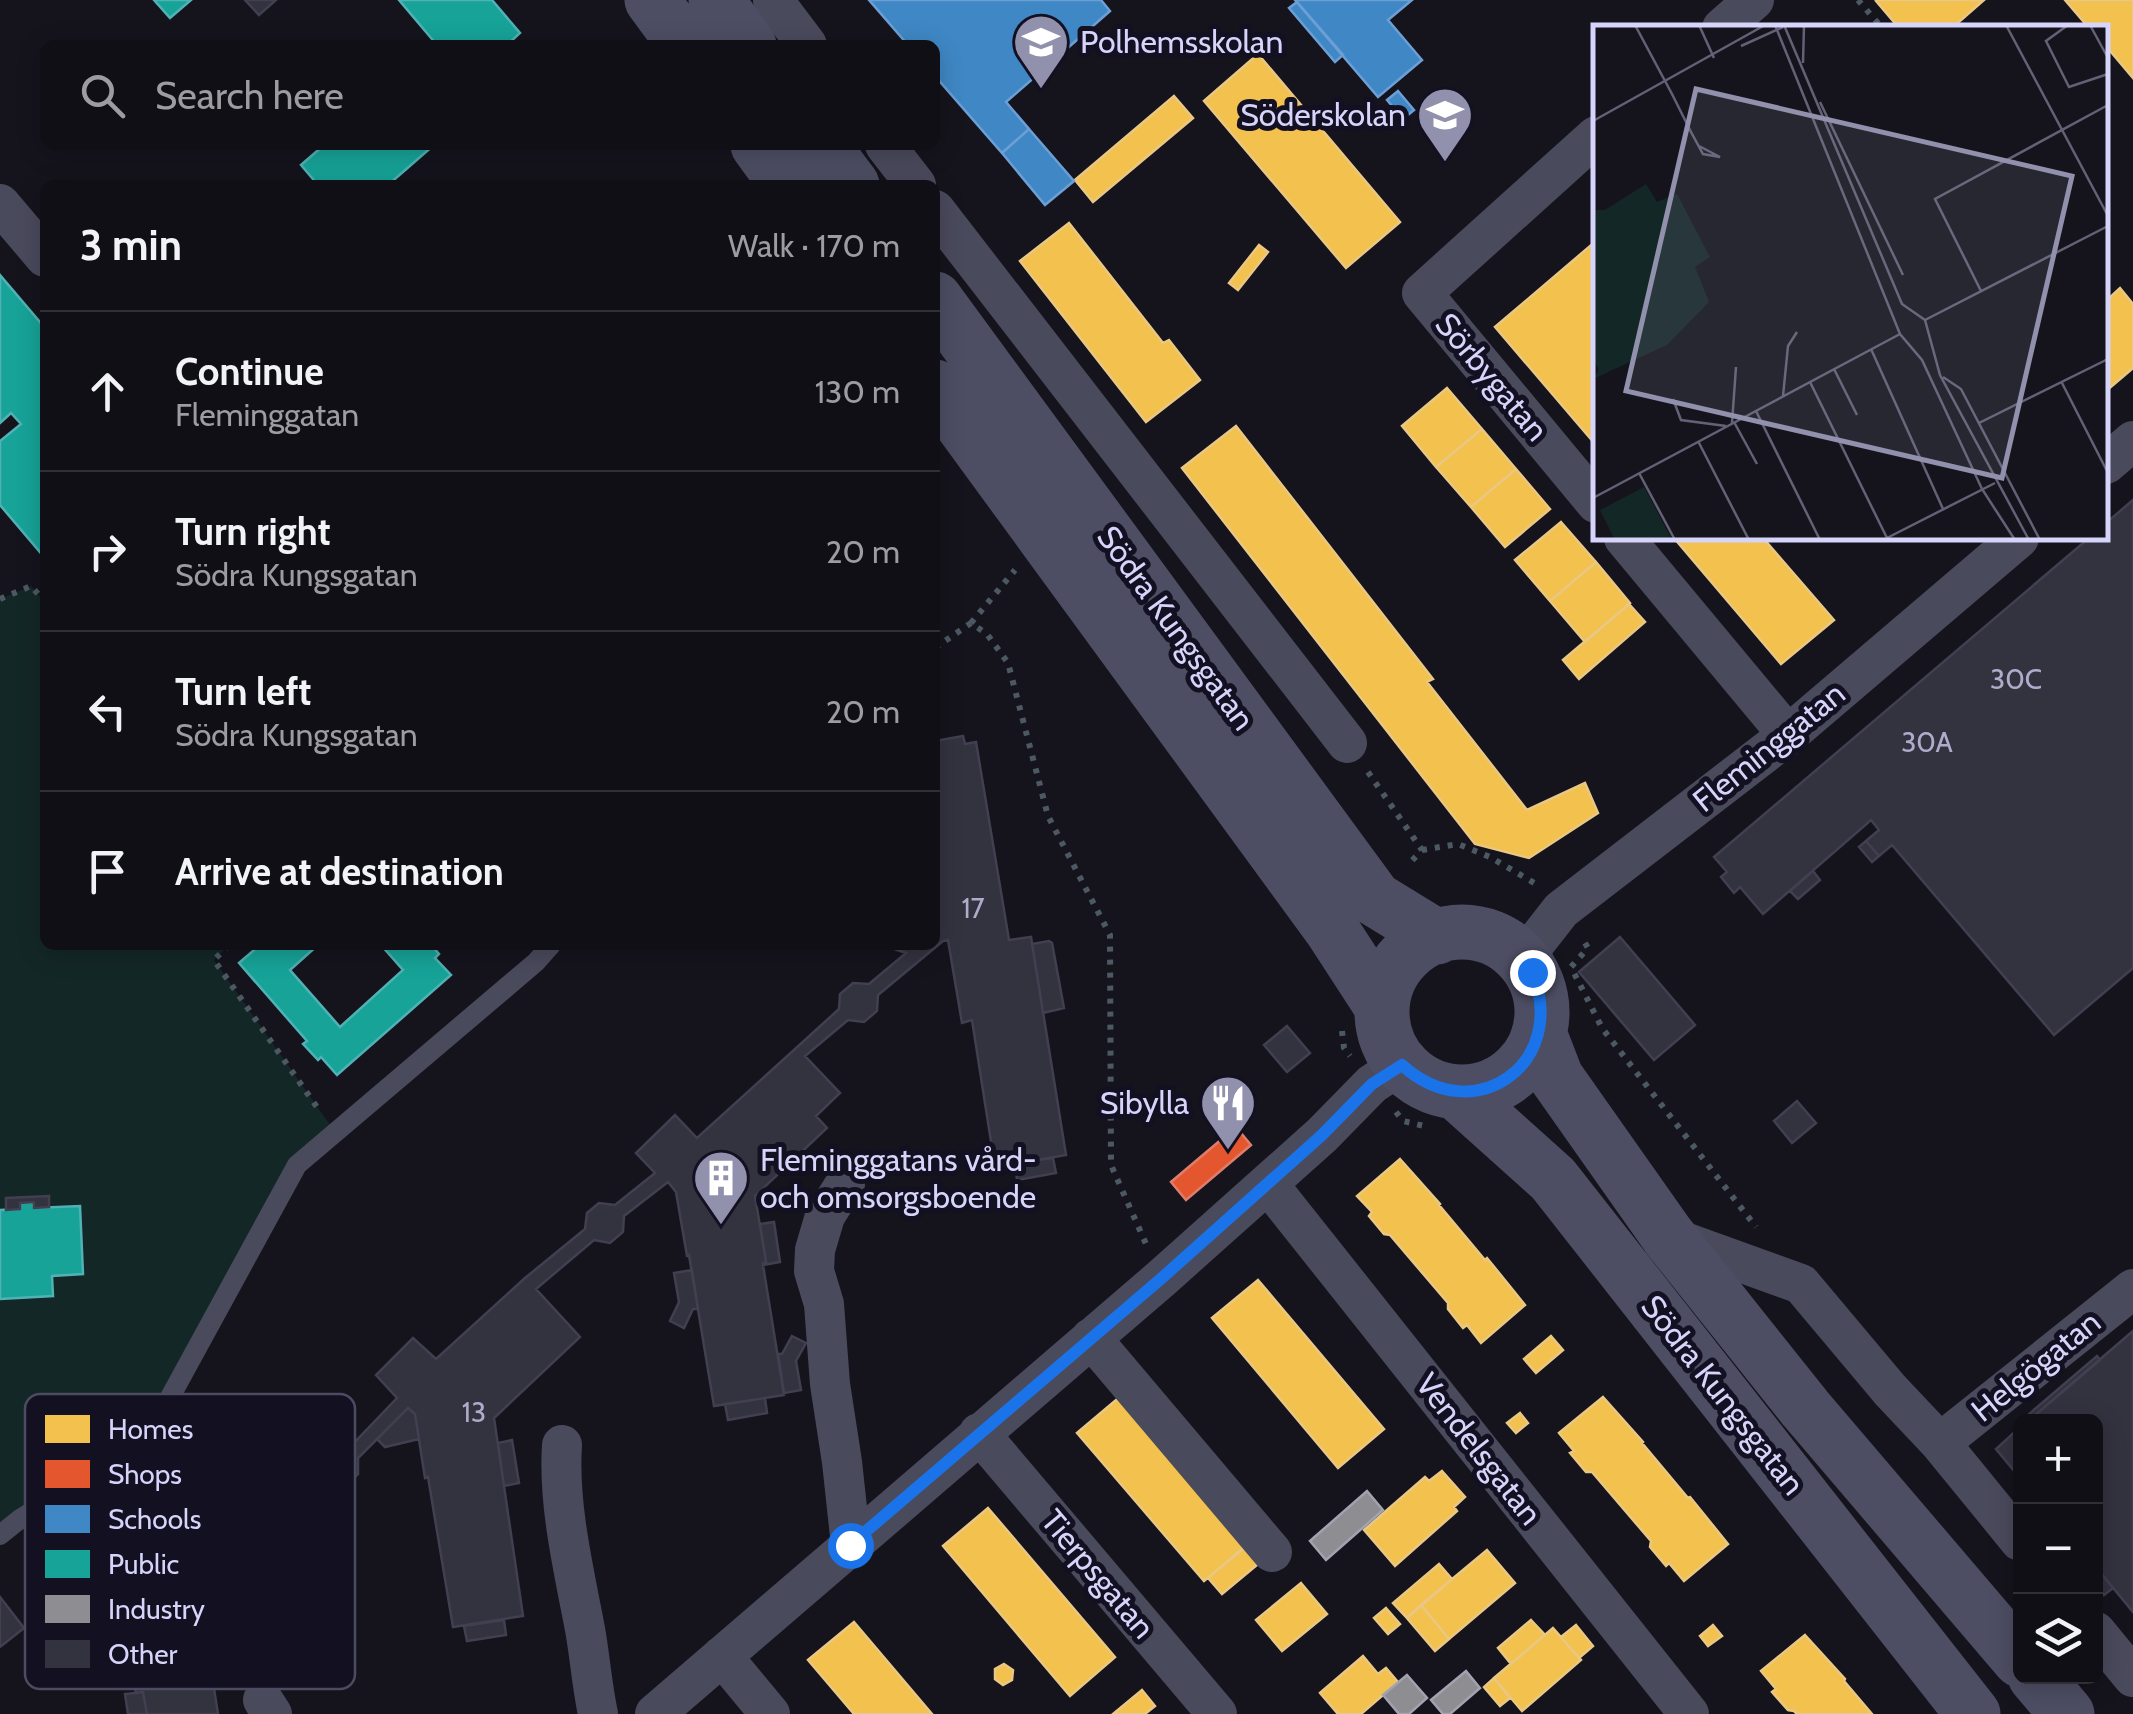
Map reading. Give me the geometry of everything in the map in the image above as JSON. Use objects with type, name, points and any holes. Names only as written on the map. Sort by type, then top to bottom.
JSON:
[{"type":"main road","points":[[652,0],[680,40]]},
{"type":"main road","points":[[716,0],[745,40]]},
{"type":"main road","points":[[762,150],[783,180]]},
{"type":"main road","points":[[826,150],[848,180]]},
{"type":"main road","name":"Södra Kungsgatan","points":[[940,306],[1375,900],[1436,936]]},
{"type":"main road","name":"Södra Kungsgatan","points":[[940,394],[1332,930],[1382,1007],[1386,1038],[1402,1065],[1426,1084],[1456,1092],[1553,1179],[1973,1714]]},
{"type":"main road","points":[[1382,1007],[1390,976],[1398,964],[1409,952],[1436,936],[1483,935],[1498,940],[1522,960]]},
{"type":"main road","name":"Södra Kungsgatan","points":[[1522,960],[1538,987],[1542,1018],[1539,1033],[1556,1077],[1668,1236],[1805,1408],[2013,1652]]},
{"type":"main road","points":[[1456,1092],[1488,1088],[1514,1073],[1534,1048],[1539,1033]]},
{"type":"main road","points":[[2042,1684],[2067,1714]]},
{"type":"street","points":[[773,0],[804,40]]},
{"type":"street","points":[[1725,25],[1754,0]]},
{"type":"street","name":"Sörbygatan","points":[[1593,139],[1422,294],[1593,499]]},
{"type":"street","points":[[889,150],[912,180]]},
{"type":"street","points":[[0,204],[40,251]]},
{"type":"street","name":"Södra Kungsgatan","points":[[940,216],[1347,743]]},
{"type":"street","points":[[2108,462],[2133,441]]},
{"type":"street","points":[[1626,540],[1788,735]]},
{"type":"street","name":"Fleminggatan","points":[[1522,960],[1561,910],[1788,735],[2018,540]]},
{"type":"street","points":[[655,1714],[1163,1277],[1322,1135],[1372,1084],[1402,1065]]},
{"type":"street","points":[[845,1184],[825,1216],[815,1250],[814,1271],[824,1304],[850,1545]]},
{"type":"street","name":"Vendelsgatan","points":[[1268,1184],[1689,1714]]},
{"type":"street","points":[[1668,1236],[1800,1284],[2013,1533]]},
{"type":"street","name":"Helgögatan","points":[[1940,1444],[2133,1290]]},
{"type":"street","points":[[1091,1338],[1272,1552]]},
{"type":"street","name":"Tierpsgatan","points":[[979,1433],[1217,1714]]},
{"type":"street","points":[[562,1445],[560,1472],[572,1566],[598,1714]]},
{"type":"street","points":[[2103,1641],[2133,1677]]},
{"type":"street","points":[[722,1656],[770,1714]]},
{"type":"lane","points":[[172,1394],[297,1165],[547,950]]},
{"type":"lane","points":[[0,1534],[25,1516]]},
{"type":"path","points":[[1858,0],[1879,25]]},
{"type":"path","points":[[940,644],[970,623],[1020,563]]},
{"type":"path","points":[[0,598],[32,586],[40,596]]},
{"type":"path","points":[[970,623],[987,634],[1008,663],[1048,816],[1110,935],[1111,1164],[1163,1277]]},
{"type":"path","points":[[1422,850],[1458,844],[1548,890],[1588,948],[1570,967],[1602,1028],[1800,1284]]},
{"type":"path","points":[[224,950],[214,960],[335,1132]]},
{"type":"green space","points":[[31,586],[40,596],[40,950],[224,950],[214,960],[335,1132],[297,1165],[172,1394],[25,1394],[25,1517],[0,1536],[0,599]]},
{"type":"building: Homes","points":[[1984,0],[1955,25],[1896,25],[1876,1]]},
{"type":"building: Homes","points":[[2065,0],[2133,0],[2133,78],[2108,48],[2108,25],[2086,25]]},
{"type":"building: Homes","points":[[1258,54],[1400,222],[1346,268],[1204,101]]},
{"type":"building: Homes","points":[[1174,96],[1193,118],[1093,202],[1075,180]]},
{"type":"building: Homes","points":[[1069,223],[1163,343],[1169,340],[1200,380],[1146,422],[1020,261]]},
{"type":"building: Homes","points":[[1593,244],[1593,441],[1495,327]]},
{"type":"building: Homes","points":[[1259,245],[1268,252],[1238,290],[1229,283]]},
{"type":"building: Homes","points":[[2120,288],[2133,304],[2133,368],[2108,389],[2108,299]]},
{"type":"building: Homes","points":[[1447,388],[1482,429],[1436,467],[1402,426]]},
{"type":"building: Homes","points":[[1236,426],[1433,679],[1427,682],[1527,810],[1585,783],[1598,813],[1529,858],[1475,844],[1182,468]]},
{"type":"building: Homes","points":[[1482,429],[1516,469],[1471,507],[1436,467]]},
{"type":"building: Homes","points":[[1516,469],[1550,509],[1505,547],[1471,507]]},
{"type":"building: Homes","points":[[1561,522],[1596,562],[1550,601],[1515,560]]},
{"type":"building: Homes","points":[[1676,540],[1765,540],[1834,620],[1781,664]]},
{"type":"building: Homes","points":[[1596,562],[1630,603],[1585,642],[1550,601]]},
{"type":"building: Homes","points":[[1629,604],[1645,622],[1579,679],[1563,660]]},
{"type":"building: Homes","points":[[1400,1159],[1525,1305],[1481,1343],[1467,1325],[1463,1328],[1448,1309],[1448,1303],[1390,1235],[1384,1234],[1357,1196]]},
{"type":"building: Homes","points":[[1258,1280],[1384,1429],[1338,1468],[1212,1318]]},
{"type":"building: Homes","points":[[1551,1336],[1563,1350],[1536,1373],[1524,1359]]},
{"type":"building: Homes","points":[[1122,1395],[1249,1544],[1204,1581],[1077,1433]]},
{"type":"building: Homes","points":[[1603,1397],[1728,1544],[1684,1581],[1669,1563],[1666,1566],[1650,1547],[1651,1541],[1592,1472],[1586,1472],[1559,1433]]},
{"type":"building: Homes","points":[[1520,1413],[1528,1423],[1516,1433],[1507,1423]]},
{"type":"building: Homes","points":[[1442,1471],[1465,1497],[1454,1507],[1457,1511],[1395,1566],[1364,1530],[1425,1477],[1429,1481]]},
{"type":"building: Homes","points":[[988,1508],[1115,1657],[1070,1696],[943,1546]]},
{"type":"building: Homes","points":[[1244,1547],[1258,1564],[1222,1594],[1208,1578]]},
{"type":"building: Homes","points":[[1487,1550],[1515,1583],[1449,1639],[1421,1605]]},
{"type":"building: Homes","points":[[1439,1564],[1452,1579],[1407,1618],[1393,1603]]},
{"type":"building: Homes","points":[[1301,1583],[1327,1614],[1282,1651],[1256,1620]]},
{"type":"building: Homes","points":[[1421,1605],[1449,1639],[1435,1651],[1407,1618]]},
{"type":"building: Homes","points":[[1386,1608],[1400,1624],[1388,1634],[1374,1618]]},
{"type":"building: Homes","points":[[1531,1620],[1545,1635],[1511,1664],[1498,1648]]},
{"type":"building: Homes","points":[[854,1622],[932,1714],[854,1714],[808,1660]]},
{"type":"building: Homes","points":[[1576,1625],[1593,1646],[1579,1658],[1561,1637]]},
{"type":"building: Homes","points":[[1713,1625],[1722,1636],[1708,1646],[1700,1636]]},
{"type":"building: Homes","points":[[1553,1628],[1581,1660],[1522,1711],[1494,1678]]},
{"type":"building: Homes","points":[[1805,1635],[1872,1714],[1797,1714],[1772,1692],[1776,1689],[1761,1671]]},
{"type":"building: Homes","points":[[1363,1656],[1378,1674],[1386,1668],[1398,1682],[1361,1714],[1338,1714],[1320,1693]]},
{"type":"building: Homes","points":[[1004,1664],[1013,1670],[1012,1680],[1003,1685],[995,1679],[995,1669]]},
{"type":"building: Homes","points":[[1494,1678],[1510,1698],[1500,1706],[1484,1687]]},
{"type":"building: Homes","points":[[1142,1690],[1155,1706],[1145,1714],[1113,1714]]},
{"type":"building: Shops","points":[[1236,1127],[1251,1145],[1186,1200],[1171,1182]]},
{"type":"building: Schools","points":[[869,0],[1101,0],[1110,11],[1054,60],[1040,44],[1022,60],[1036,76],[1006,102],[1029,129],[1002,153],[940,82],[940,40],[904,40]]},
{"type":"building: Schools","points":[[1295,0],[1412,0],[1388,20],[1422,60],[1378,97]]},
{"type":"building: Schools","points":[[1297,2],[1343,55],[1335,62],[1289,8]]},
{"type":"building: Schools","points":[[1398,91],[1414,110],[1403,119],[1387,100]]},
{"type":"building: Schools","points":[[1029,129],[1074,181],[1045,205],[1002,153]]},
{"type":"building: Public","points":[[154,0],[191,0],[170,18]]},
{"type":"building: Public","points":[[399,0],[492,0],[520,33],[512,40],[433,40]]},
{"type":"building: Public","points":[[318,150],[428,150],[394,180],[314,180],[301,165]]},
{"type":"building: Public","points":[[0,275],[40,322],[40,552],[0,505],[0,441],[21,424],[11,413],[0,423]]},
{"type":"building: Public","points":[[254,950],[312,950],[290,970],[340,1027],[403,970],[385,950],[435,950],[439,954],[435,958],[451,975],[337,1075],[303,1044],[307,1041],[239,963]]},
{"type":"building: Public","points":[[34,1202],[34,1208],[80,1206],[83,1274],[52,1276],[53,1296],[0,1299],[0,1210],[20,1209],[20,1203]]},
{"type":"building: Industry","points":[[1367,1491],[1383,1510],[1326,1560],[1310,1541]]},
{"type":"building: Industry","points":[[1466,1671],[1480,1688],[1450,1714],[1443,1714],[1431,1700]]},
{"type":"building: Industry","points":[[1407,1675],[1427,1698],[1409,1714],[1399,1714],[1383,1695]]},
{"type":"building: Other","points":[[245,0],[276,0],[259,15]]},
{"type":"building: Other","points":[[2133,500],[2133,968],[2054,1035],[1892,845],[1879,856],[1866,841],[1879,830],[1871,820],[1763,914],[1740,887],[1734,893],[1721,877],[1727,872],[1714,857],[2087,540],[2108,540],[2108,521]]},
{"type":"building: Other","name":"Fleminggatans vård- och omsorgsboende","points":[[963,736],[965,744],[976,742],[1009,940],[1031,937],[1066,1155],[995,1167],[972,1020],[962,1023],[948,940],[940,943],[940,740]]},
{"type":"building: Other","points":[[1866,841],[1879,856],[1872,862],[1859,847]]},
{"type":"building: Other","points":[[1813,871],[1820,880],[1798,899],[1790,891]]},
{"type":"building: Other","points":[[1620,937],[1695,1025],[1654,1060],[1579,972]]},
{"type":"building: Other","points":[[1049,941],[1064,1008],[1043,1013],[1032,944]]},
{"type":"building: Other","name":"Fleminggatans vård- och omsorgsboende","points":[[897,950],[932,950],[878,995],[877,1011],[864,1022],[848,1020],[805,1056],[840,1093],[816,1116],[827,1128],[755,1196],[784,1395],[714,1406],[689,1255],[676,1192],[668,1182],[624,1216],[623,1232],[610,1243],[594,1240],[536,1289],[580,1337],[494,1418],[523,1616],[453,1627],[428,1477],[425,1478],[415,1414],[408,1408],[358,1458],[355,1477],[355,1442],[397,1398],[376,1375],[413,1338],[436,1359],[585,1229],[587,1213],[599,1203],[615,1205],[655,1173],[636,1153],[675,1115],[697,1138],[839,1009],[840,994],[853,983],[869,984],[906,953]]},
{"type":"building: Other","points":[[1287,1026],[1310,1053],[1287,1072],[1264,1045]]},
{"type":"building: Other","points":[[1797,1101],[1816,1123],[1792,1143],[1774,1121]]},
{"type":"building: Other","points":[[1053,1158],[1056,1173],[1017,1180],[1015,1163]]},
{"type":"building: Other","points":[[49,1196],[49,1207],[34,1208],[34,1202],[6,1210],[6,1198]]},
{"type":"building: Other","points":[[774,1222],[780,1262],[763,1265],[766,1262],[760,1224]]},
{"type":"building: Other","points":[[692,1270],[698,1309],[693,1309],[684,1328],[670,1321],[679,1302],[674,1273]]},
{"type":"building: Other","points":[[2133,1331],[2133,1612],[2103,1576],[2103,1414],[2036,1414]]},
{"type":"building: Other","points":[[792,1336],[806,1343],[796,1361],[801,1390],[784,1393],[778,1354],[782,1354]]},
{"type":"building: Other","points":[[2097,1356],[2100,1360],[2036,1414],[2029,1414]]},
{"type":"building: Other","points":[[765,1398],[767,1413],[728,1420],[725,1404]]},
{"type":"building: Other","points":[[408,1408],[415,1414],[419,1439],[385,1447],[377,1439]]},
{"type":"building: Other","points":[[2013,1433],[2013,1470],[1996,1449]]},
{"type":"building: Other","points":[[512,1440],[519,1483],[504,1486],[498,1443]]},
{"type":"building: Other","points":[[2103,1576],[2113,1588],[2103,1594]]},
{"type":"building: Other","points":[[0,1597],[24,1628],[0,1647]]},
{"type":"building: Other","points":[[504,1620],[506,1635],[467,1641],[464,1626]]},
{"type":"building: Other","name":"Fleminggatans vård- och omsorgsboende","points":[[135,1689],[214,1689],[218,1714],[147,1714],[143,1692],[136,1693]]},
{"type":"building: Other","points":[[143,1692],[147,1714],[128,1714],[125,1694]]},
{"type":"place","name":"Polhemsskolan","points":[[1041,91]]},
{"type":"place","name":"Söderskolan","points":[[1445,164]]},
{"type":"place","name":"Sibylla","points":[[1228,1152]]},
{"type":"place","name":"Fleminggatans vård- och omsorgsboende","points":[[721,1227]]},
{"type":"route","points":[[850,1545],[1163,1277],[1322,1135],[1372,1084],[1402,1065],[1426,1084],[1456,1092],[1488,1088],[1514,1073],[1534,1048],[1542,1018],[1532,972]]}]
